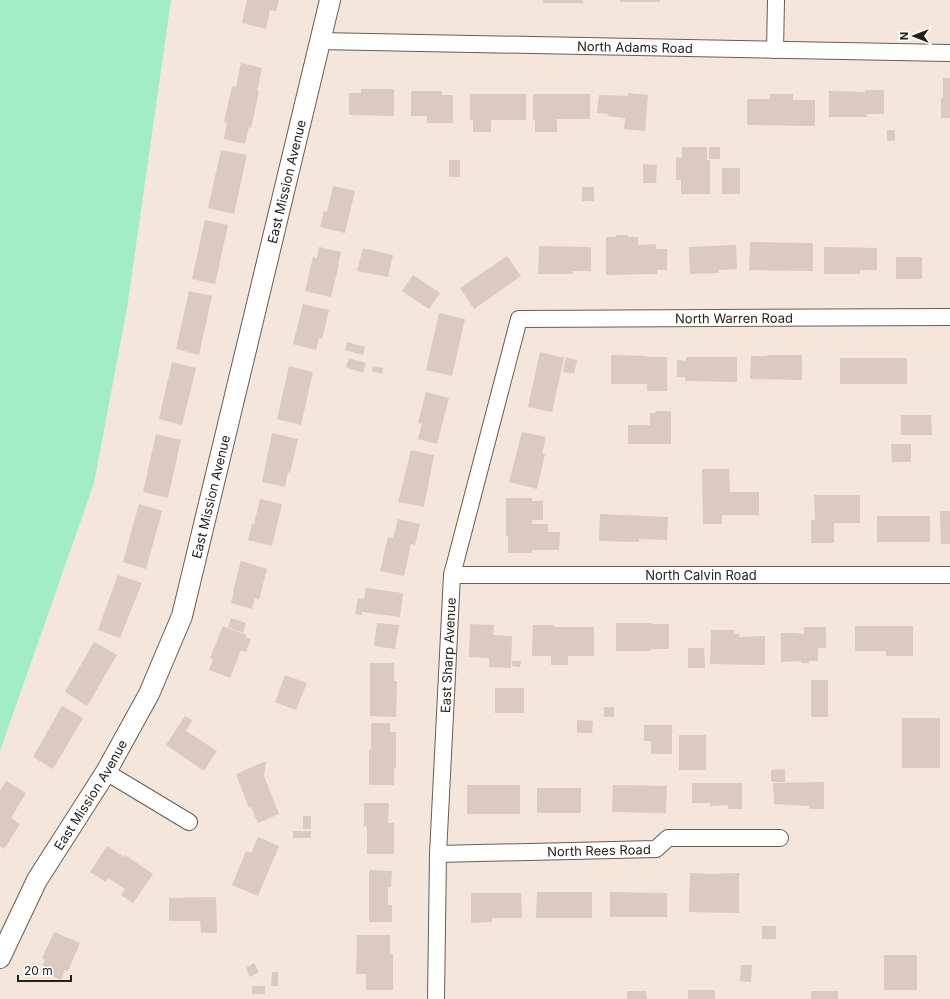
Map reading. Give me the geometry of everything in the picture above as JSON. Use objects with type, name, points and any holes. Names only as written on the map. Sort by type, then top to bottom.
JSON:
[{"type":"street","name":"East Mission Avenue","points":[[0,958],[38,880],[106,772],[149,694],[182,616],[330,0]]},
{"type":"street","points":[[775,50],[776,0]]},
{"type":"street","name":"North Adams Road","points":[[319,41],[950,53]]},
{"type":"street","name":"North Warren Road","points":[[519,319],[950,317]]},
{"type":"street","name":"East Sharp Avenue","points":[[436,999],[438,854],[452,575],[519,319]]},
{"type":"street","name":"North Calvin Road","points":[[452,575],[950,575]]},
{"type":"street","points":[[106,772],[189,822]]},
{"type":"street","name":"North Rees Road","points":[[438,854],[656,849],[668,838],[780,838]]},
{"type":"green space","points":[[0,0],[171,0],[127,308],[94,483],[0,751]]},
{"type":"building","points":[[247,0],[279,0],[276,11],[270,10],[266,29],[242,23]]},
{"type":"building","points":[[543,0],[583,0],[583,3],[543,3]]},
{"type":"building","points":[[620,0],[660,0],[660,2],[620,2]]},
{"type":"building","points":[[241,63],[262,68],[251,128],[249,127],[245,144],[224,139],[227,123],[224,122],[232,86],[236,87]]},
{"type":"building","points":[[943,78],[950,78],[950,118],[941,118]]},
{"type":"building","points":[[361,89],[394,89],[394,116],[349,115],[349,93],[361,93]]},
{"type":"building","points":[[865,90],[884,90],[884,114],[867,114],[867,117],[829,117],[829,91],[865,92]]},
{"type":"building","points":[[411,91],[442,91],[442,95],[453,95],[453,123],[427,123],[427,116],[411,116]]},
{"type":"building","points":[[628,93],[648,95],[645,131],[624,129],[625,118],[597,113],[599,95],[628,96]]},
{"type":"building","points":[[470,94],[526,94],[526,120],[491,120],[491,132],[473,132],[473,120],[470,120]]},
{"type":"building","points":[[533,94],[590,94],[590,119],[557,119],[557,132],[535,132],[535,120],[533,120]]},
{"type":"building","points":[[770,94],[793,94],[793,100],[815,100],[815,126],[747,125],[747,99],[770,99]]},
{"type":"building","points":[[887,130],[895,130],[895,141],[887,141]]},
{"type":"building","points":[[682,147],[707,147],[707,160],[710,160],[710,194],[681,194],[681,180],[676,180],[676,157],[682,158]]},
{"type":"building","points":[[709,147],[720,147],[720,159],[709,159]]},
{"type":"building","points":[[221,150],[247,155],[234,214],[208,208]]},
{"type":"building","points":[[449,160],[460,160],[460,177],[449,177]]},
{"type":"building","points":[[643,164],[657,165],[656,183],[643,183]]},
{"type":"building","points":[[722,168],[740,168],[740,194],[722,194]]},
{"type":"building","points":[[333,186],[355,191],[345,233],[320,227],[324,211],[327,212]]},
{"type":"building","points":[[582,187],[594,187],[594,201],[582,201]]},
{"type":"building","points":[[205,220],[228,225],[215,284],[192,279]]},
{"type":"building","points":[[616,235],[638,237],[638,245],[656,244],[656,249],[667,249],[667,270],[657,270],[657,274],[606,275],[606,237],[616,237]]},
{"type":"building","points":[[750,242],[813,243],[813,271],[749,270]]},
{"type":"building","points":[[736,245],[737,269],[719,270],[719,273],[690,274],[689,247]]},
{"type":"building","points":[[539,246],[591,247],[591,271],[573,271],[573,274],[538,274]]},
{"type":"building","points":[[319,247],[341,252],[331,297],[305,291],[313,257],[317,258]]},
{"type":"building","points":[[824,247],[877,248],[877,270],[860,270],[860,274],[824,274]]},
{"type":"building","points":[[363,248],[393,255],[388,277],[357,271]]},
{"type":"building","points":[[507,256],[521,276],[474,309],[460,288]]},
{"type":"building","points":[[896,257],[922,257],[922,279],[896,279]]},
{"type":"building","points":[[413,275],[440,293],[429,309],[402,291]]},
{"type":"building","points":[[189,291],[212,296],[199,355],[176,349]]},
{"type":"building","points":[[303,304],[329,310],[322,339],[319,338],[316,350],[293,344]]},
{"type":"building","points":[[439,313],[465,319],[452,376],[426,370]]},
{"type":"building","points":[[347,342],[365,347],[363,355],[345,350]]},
{"type":"building","points":[[540,352],[564,358],[552,412],[528,407]]},
{"type":"building","points":[[611,355],[667,357],[667,391],[647,391],[647,384],[611,384]]},
{"type":"building","points":[[802,355],[802,380],[750,379],[751,356]]},
{"type":"building","points":[[566,357],[577,360],[574,374],[563,372]]},
{"type":"building","points":[[686,357],[737,357],[737,382],[685,381],[685,377],[677,377],[677,360],[686,361]]},
{"type":"building","points":[[349,358],[366,363],[363,373],[346,367]]},
{"type":"building","points":[[840,358],[907,358],[907,384],[840,384]]},
{"type":"building","points":[[172,362],[196,368],[182,425],[159,419]]},
{"type":"building","points":[[289,366],[313,372],[301,425],[277,419]]},
{"type":"building","points":[[373,366],[383,368],[382,374],[372,371]]},
{"type":"building","points":[[426,392],[449,398],[437,444],[418,439],[422,424],[418,423]]},
{"type":"building","points":[[656,411],[671,411],[671,444],[628,444],[628,425],[650,425],[650,413],[656,413]]},
{"type":"building","points":[[901,415],[931,415],[932,435],[901,435]]},
{"type":"building","points":[[522,432],[546,437],[542,454],[545,454],[537,489],[509,482]]},
{"type":"building","points":[[272,433],[298,439],[285,487],[262,482]]},
{"type":"building","points":[[156,434],[181,440],[168,498],[143,492]]},
{"type":"building","points":[[891,444],[911,444],[911,462],[892,462]]},
{"type":"building","points":[[411,450],[434,455],[424,507],[398,502]]},
{"type":"building","points":[[702,469],[729,469],[730,492],[759,492],[759,515],[722,515],[722,524],[703,524]]},
{"type":"building","points":[[814,495],[860,495],[860,523],[834,523],[834,543],[811,543],[811,520],[815,520]]},
{"type":"building","points":[[506,498],[532,498],[532,501],[543,501],[543,520],[532,520],[532,524],[548,524],[548,532],[560,532],[559,550],[532,550],[532,553],[508,553],[508,536],[506,536]]},
{"type":"building","points":[[260,499],[282,504],[272,546],[248,540],[252,524],[254,524]]},
{"type":"building","points":[[139,504],[162,511],[146,569],[123,562]]},
{"type":"building","points":[[940,511],[950,511],[950,544],[941,544]]},
{"type":"building","points":[[600,514],[668,517],[667,540],[639,539],[639,542],[599,541]]},
{"type":"building","points":[[877,516],[930,516],[930,542],[877,542]]},
{"type":"building","points":[[398,519],[420,524],[415,545],[411,544],[404,576],[380,571],[388,537],[393,538]]},
{"type":"building","points":[[241,561],[267,569],[259,600],[255,598],[252,609],[231,603]]},
{"type":"building","points":[[118,575],[142,583],[120,638],[98,630]]},
{"type":"building","points":[[366,588],[403,593],[400,617],[362,612],[362,615],[355,614],[358,598],[364,599]]},
{"type":"building","points":[[231,618],[246,623],[243,633],[228,627]]},
{"type":"building","points":[[377,623],[399,625],[395,649],[374,646]]},
{"type":"building","points":[[616,623],[669,624],[669,649],[651,649],[651,651],[616,651]]},
{"type":"building","points":[[470,624],[494,625],[493,635],[512,636],[511,668],[489,667],[489,658],[469,657]]},
{"type":"building","points":[[533,625],[554,625],[554,627],[594,627],[594,656],[568,656],[568,665],[551,665],[551,656],[532,656]]},
{"type":"building","points":[[223,626],[246,635],[246,637],[251,639],[246,652],[241,650],[230,678],[209,670],[213,659],[210,658]]},
{"type":"building","points":[[855,626],[913,626],[913,656],[886,656],[886,651],[855,651]]},
{"type":"building","points":[[804,627],[826,627],[826,648],[818,648],[818,661],[809,661],[809,663],[801,663],[801,661],[781,662],[781,633],[804,634]]},
{"type":"building","points":[[711,630],[734,630],[734,634],[740,634],[739,637],[765,636],[765,665],[710,664]]},
{"type":"building","points":[[94,642],[117,655],[87,706],[65,692]]},
{"type":"building","points":[[688,648],[704,648],[705,668],[688,668]]},
{"type":"building","points":[[512,661],[521,661],[520,667],[512,666]]},
{"type":"building","points":[[370,663],[394,663],[394,681],[397,681],[396,717],[370,716]]},
{"type":"building","points":[[285,675],[307,683],[296,710],[275,702]]},
{"type":"building","points":[[811,680],[828,680],[828,717],[811,717]]},
{"type":"building","points":[[495,688],[524,688],[524,713],[495,713]]},
{"type":"building","points":[[62,706],[83,718],[53,769],[33,757]]},
{"type":"building","points":[[604,707],[614,707],[614,717],[604,717]]},
{"type":"building","points":[[185,716],[192,720],[186,731],[217,751],[204,771],[166,745]]},
{"type":"building","points":[[902,718],[940,718],[940,768],[902,768]]},
{"type":"building","points":[[577,720],[593,721],[592,733],[577,733]]},
{"type":"building","points":[[371,723],[390,723],[390,732],[396,732],[396,768],[394,768],[394,785],[369,785]]},
{"type":"building","points":[[644,725],[672,725],[672,754],[651,754],[651,741],[644,741]]},
{"type":"building","points":[[679,735],[706,735],[706,770],[679,770]]},
{"type":"building","points":[[266,761],[264,776],[279,814],[258,823],[251,807],[249,808],[236,774]]},
{"type":"building","points":[[785,769],[785,782],[771,782],[771,770]]},
{"type":"building","points":[[6,781],[26,793],[11,818],[20,824],[4,849],[0,846],[0,791]]},
{"type":"building","points":[[824,782],[824,809],[809,809],[809,806],[774,804],[773,783]]},
{"type":"building","points":[[692,783],[742,783],[742,809],[728,809],[728,805],[710,806],[710,803],[692,803]]},
{"type":"building","points":[[467,785],[520,785],[520,814],[467,814]]},
{"type":"building","points":[[613,785],[667,786],[666,813],[612,812]]},
{"type":"building","points":[[537,788],[581,788],[581,813],[537,813]]},
{"type":"building","points":[[364,803],[389,803],[388,823],[394,823],[394,854],[367,854],[367,827],[364,826]]},
{"type":"building","points":[[303,816],[311,816],[311,829],[303,829]]},
{"type":"building","points":[[293,831],[311,831],[311,838],[293,838]]},
{"type":"building","points":[[258,837],[279,846],[258,896],[232,885],[246,851],[251,853]]},
{"type":"building","points":[[107,846],[124,857],[125,855],[153,874],[133,903],[121,895],[125,889],[108,878],[106,882],[90,872]]},
{"type":"building","points":[[369,870],[392,871],[391,887],[388,887],[388,905],[392,905],[392,922],[369,922]]},
{"type":"building","points":[[690,873],[739,873],[739,913],[689,912]]},
{"type":"building","points":[[537,892],[592,892],[592,918],[536,918]]},
{"type":"building","points":[[610,892],[667,893],[667,917],[610,917]]},
{"type":"building","points":[[471,893],[521,893],[522,918],[492,918],[492,922],[471,923]]},
{"type":"building","points":[[216,897],[217,933],[201,933],[200,921],[169,921],[169,898]]},
{"type":"building","points":[[762,926],[776,926],[776,939],[762,939]]},
{"type":"building","points":[[54,932],[80,943],[68,971],[65,970],[61,980],[40,971],[45,960],[42,958]]},
{"type":"building","points":[[357,935],[390,935],[390,954],[393,954],[393,990],[366,990],[366,974],[356,974]]},
{"type":"building","points":[[884,955],[917,955],[917,990],[884,990]]},
{"type":"building","points":[[254,963],[259,972],[250,977],[246,968]]},
{"type":"building","points":[[741,965],[752,965],[751,982],[740,981]]},
{"type":"building","points":[[272,972],[278,972],[278,986],[271,986]]},
{"type":"building","points":[[252,986],[265,986],[265,994],[252,994]]},
{"type":"building","points":[[688,990],[715,990],[715,999],[688,999]]},
{"type":"building","points":[[627,991],[646,991],[647,999],[627,999]]},
{"type":"building","points":[[811,991],[838,991],[838,999],[811,999]]}]
